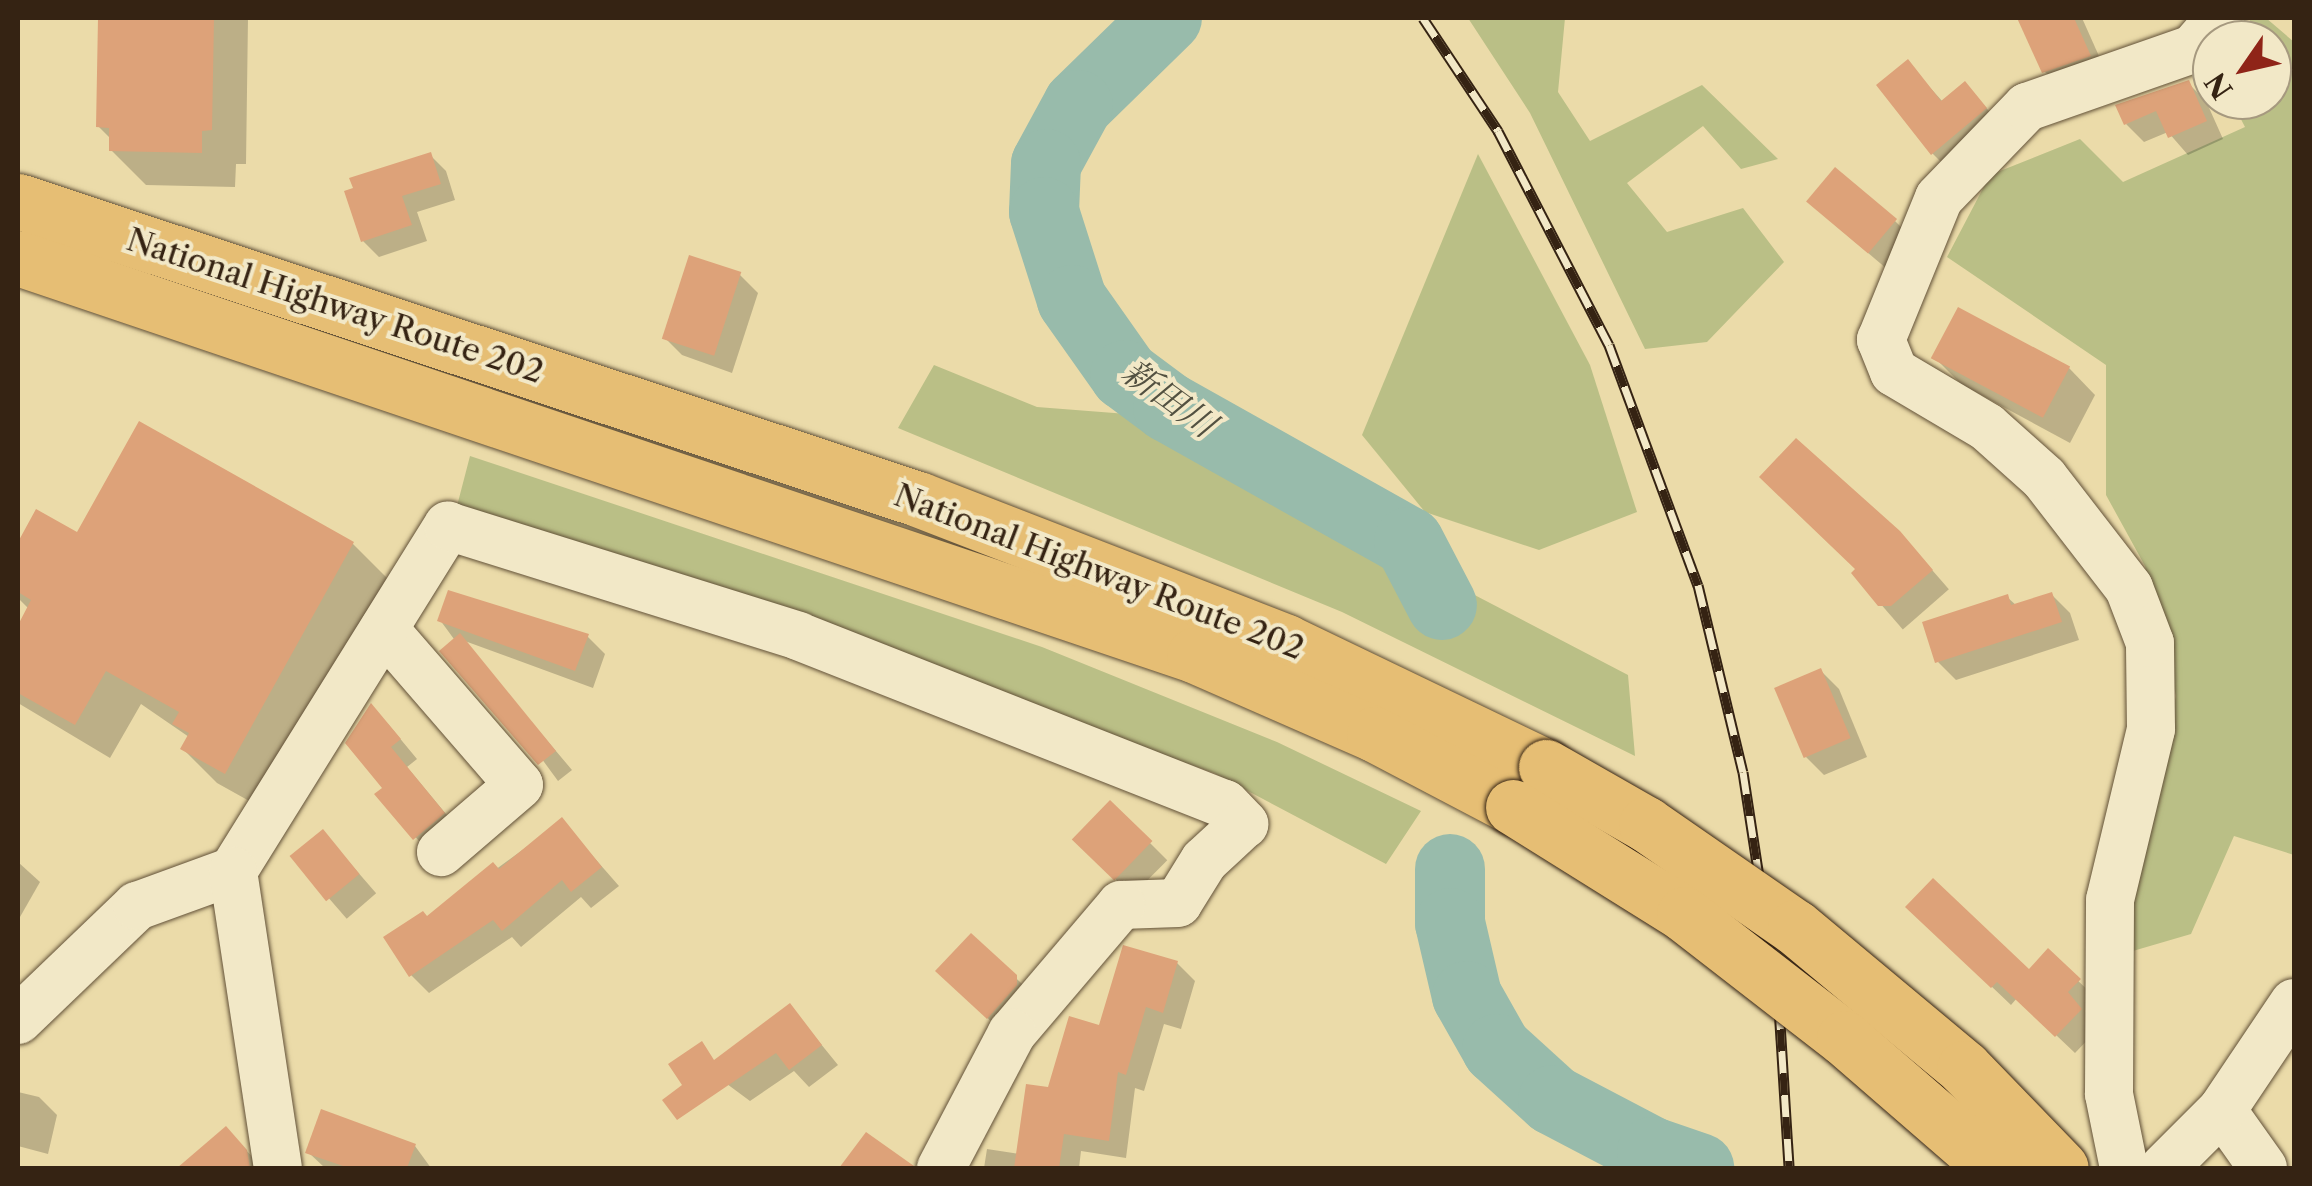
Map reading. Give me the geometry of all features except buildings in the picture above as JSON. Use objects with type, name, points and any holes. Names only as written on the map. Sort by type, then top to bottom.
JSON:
[{"type":"highway","name":"National Highway Route 202","points":[[18,200],[936,505],[1286,642],[1529,787],[1844,1038],[1994,1168]]},
{"type":"highway","name":"National Highway Route 202","points":[[18,258],[1194,656],[1374,734],[1646,824],[1795,927],[1964,1068],[2061,1168]]},
{"type":"street","points":[[2124,1168],[2109,1094],[2110,900],[2152,729],[2150,643],[2128,588],[2044,478],[1987,426],[1894,372],[1880,340],[1939,198],[2027,107],[2193,49],[2220,18]]},
{"type":"street","points":[[18,1020],[138,906],[233,871],[448,526],[798,636],[1226,804],[1244,824],[1204,861],[1178,903],[1121,905],[1012,1033],[940,1168]]},
{"type":"street","points":[[384,628],[519,785],[442,852]]},
{"type":"street","points":[[233,871],[278,1168]]},
{"type":"street","points":[[2164,1168],[2222,1110],[2294,1002]]},
{"type":"street","points":[[2222,1110],[2262,1168]]},
{"type":"green space","points":[[1468,18],[1565,18],[1558,92],[1590,141],[1702,85],[1778,159],[1741,169],[1703,126],[1627,183],[1667,232],[1743,208],[1784,262],[1707,342],[1645,349],[1530,113]]},
{"type":"green space","points":[[2292,40],[2294,855],[2234,836],[2191,934],[2126,953],[2134,872],[2176,696],[2145,566],[2106,495],[2106,365],[1947,257],[1990,175],[2080,139],[2123,182],[2245,127],[2241,120],[2292,120]]},
{"type":"green space","points":[[1478,154],[1590,365],[1637,512],[1539,550],[1425,512],[1362,435]]},
{"type":"green space","points":[[934,365],[1037,407],[1127,414],[1628,675],[1635,756],[1342,612],[898,428]]},
{"type":"green space","points":[[470,456],[1042,647],[1277,742],[1421,811],[1386,864],[1214,773],[457,506]]},
{"type":"waterway","name":"新田川","points":[[1167,18],[1078,105],[1046,164],[1044,212],[1072,300],[1125,375],[1168,407],[1409,542],[1442,605]]},
{"type":"waterway","name":"新田川","points":[[1450,869],[1450,923],[1467,996],[1497,1049],[1553,1100],[1652,1152],[1699,1168]]},
{"type":"railway","points":[[1423,18],[1498,131],[1609,345],[1698,585],[1743,772],[1779,1007],[1789,1168]]}]
